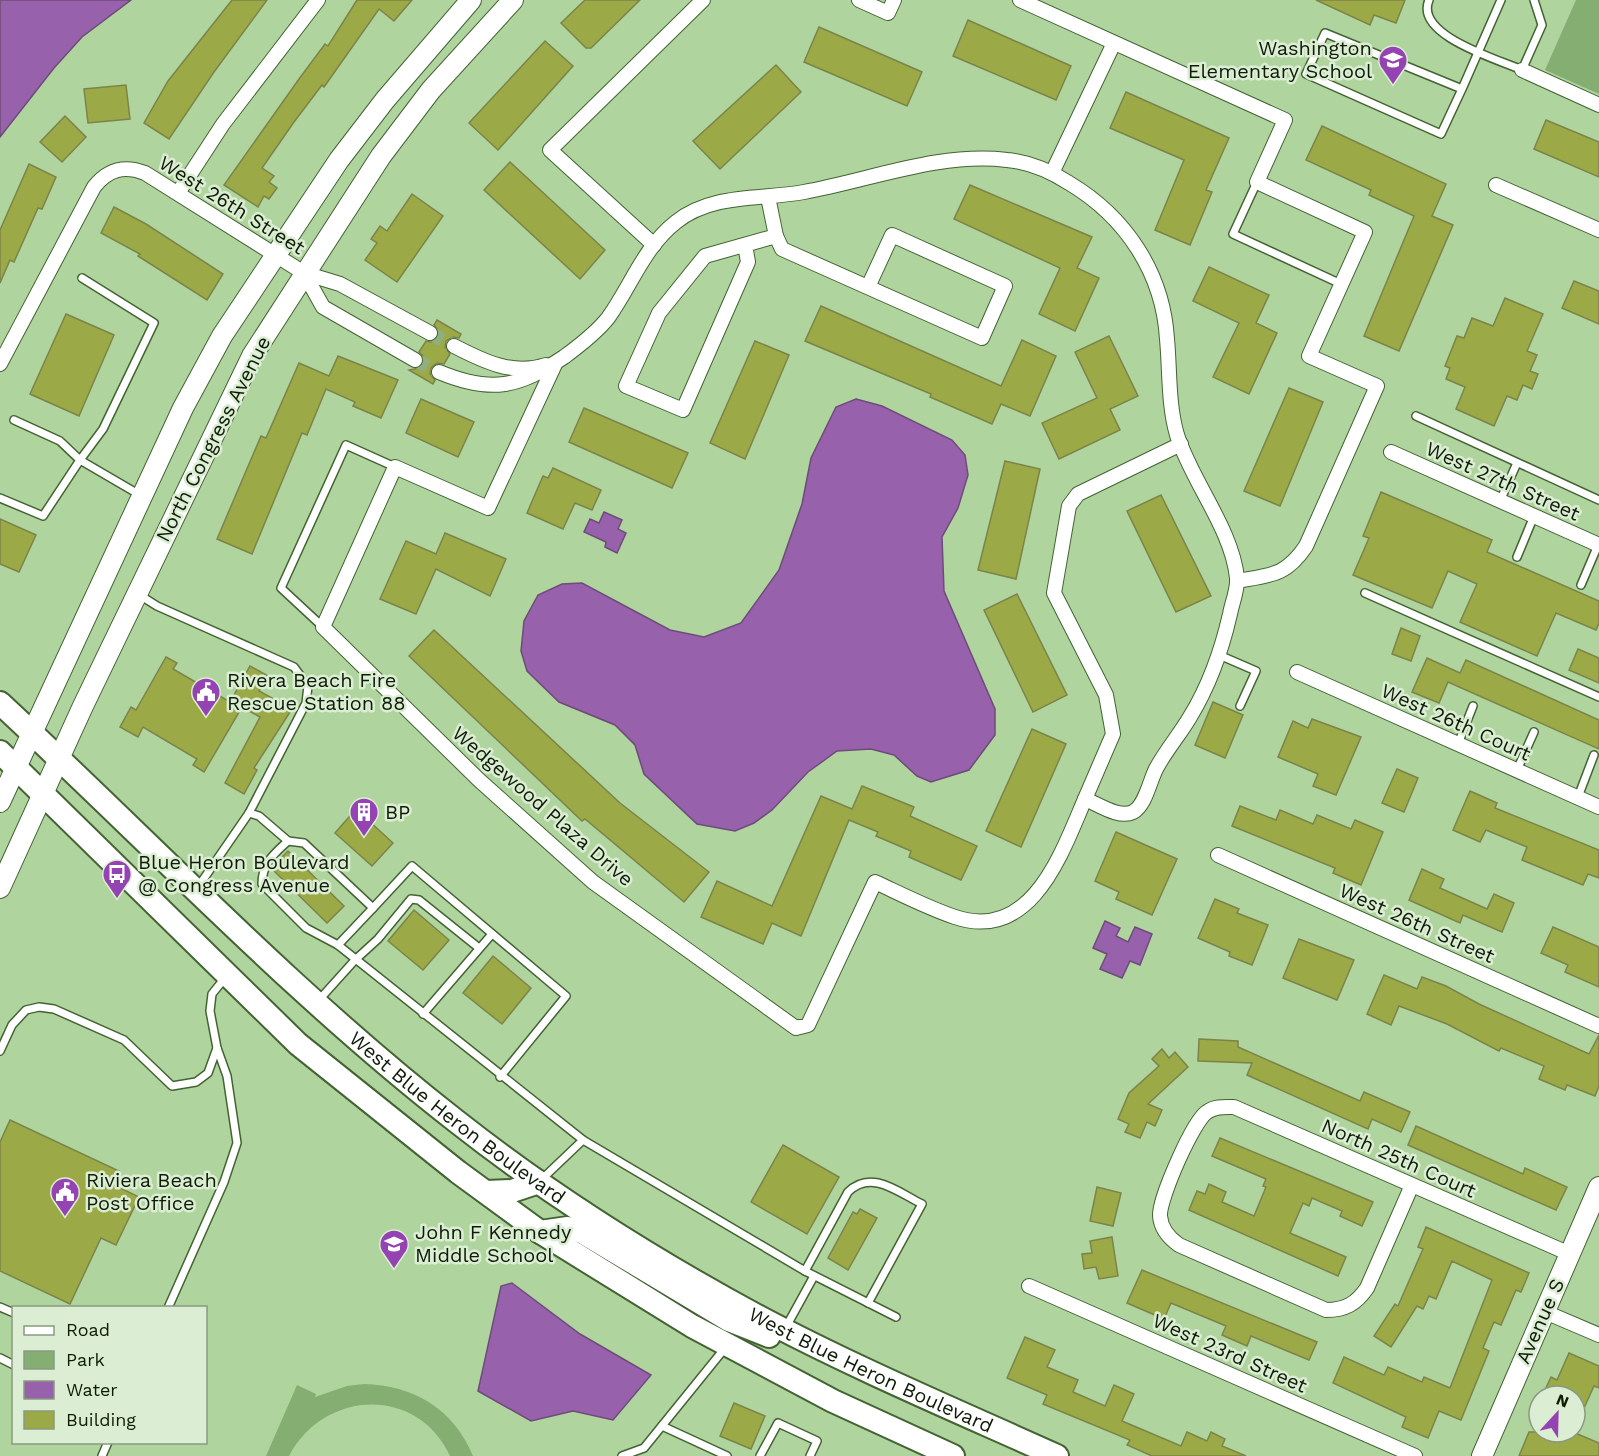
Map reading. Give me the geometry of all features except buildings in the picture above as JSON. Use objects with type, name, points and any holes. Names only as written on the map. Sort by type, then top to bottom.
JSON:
[{"type":"main road","name":"West Blue Heron Boulevard","points":[[0,703],[316,1003],[457,1122],[539,1182],[692,1279],[785,1330],[1057,1456]]},
{"type":"main road","name":"West Blue Heron Boulevard","points":[[8,760],[298,1044],[373,1106],[540,1232],[727,1346],[833,1401],[953,1456]]},
{"type":"main road","points":[[486,1192],[512,1191],[539,1182]]},
{"type":"main road","points":[[540,1232],[568,1228],[582,1232],[729,1320],[769,1336],[785,1330]]},
{"type":"street","points":[[178,193],[230,115],[318,0]]},
{"type":"street","name":"North Congress Avenue","points":[[0,802],[8,760],[32,733],[142,496],[199,377],[222,336],[339,160],[471,0]]},
{"type":"street","name":"North Congress Avenue","points":[[0,888],[137,593],[252,356],[381,156],[431,90],[513,0]]},
{"type":"street","points":[[654,245],[550,150],[703,0]]},
{"type":"street","points":[[859,0],[888,13],[894,0]]},
{"type":"street","points":[[1020,0],[1285,120],[1257,182],[1365,232],[1309,356],[1377,386],[1306,546],[1295,562],[1280,573],[1237,581]]},
{"type":"street","points":[[1052,173],[1114,43]]},
{"type":"street","points":[[1522,70],[1599,105]]},
{"type":"street","points":[[439,372],[469,381],[506,384],[530,379],[587,339],[608,318],[654,245],[677,220],[706,205],[738,199],[806,192],[892,171],[963,160],[1008,160],[1028,164],[1052,173],[1073,185],[1109,213],[1136,244],[1148,265],[1163,307],[1170,395],[1180,444],[1229,549],[1237,581],[1219,656],[1192,714],[1158,766],[1140,805],[1132,813],[1120,814],[1085,799]]},
{"type":"street","name":"West 26th Street","points":[[0,364],[101,178],[123,168],[134,168],[178,193],[304,273]]},
{"type":"street","points":[[1496,185],[1599,230]]},
{"type":"street","points":[[768,197],[776,236],[782,249],[982,338],[1005,286],[892,235],[868,287]]},
{"type":"street","points":[[745,245],[748,262],[683,410],[626,386],[659,314],[705,256],[776,236]]},
{"type":"street","points":[[304,273],[340,284],[430,333]]},
{"type":"street","points":[[304,273],[323,308],[415,360]]},
{"type":"street","points":[[454,346],[508,368],[537,368],[556,362]]},
{"type":"street","points":[[323,627],[395,467],[488,508],[556,362]]},
{"type":"street","name":"Wedgewood Plaza Drive","points":[[323,627],[479,780],[593,882],[796,1028],[808,1025],[875,882],[956,918],[983,922],[1004,917],[1026,903],[1043,886],[1055,866],[1113,734],[1106,695],[1054,593],[1069,506],[1078,494],[1180,444]]},
{"type":"street","name":"West 27th Street","points":[[1391,452],[1598,545]]},
{"type":"street","name":"West 26th Court","points":[[1297,672],[1599,807]]},
{"type":"street","name":"West 26th Street","points":[[1218,855],[1599,1026]]},
{"type":"street","name":"North 25th Court","points":[[1412,1185],[1360,1299],[1349,1306],[1326,1310],[1179,1245],[1166,1234],[1160,1217],[1162,1201],[1197,1123],[1210,1110],[1225,1107],[1241,1109],[1570,1254]]},
{"type":"street","name":"Avenue S","points":[[1482,1456],[1599,1187]]},
{"type":"street","name":"West 23rd Street","points":[[1029,1286],[1415,1456]]},
{"type":"street","points":[[1545,1312],[1599,1335]]},
{"type":"lane","points":[[1429,0],[1426,8],[1430,23],[1444,36],[1522,70],[1542,25],[1534,0]]},
{"type":"lane","points":[[1462,89],[1325,33],[1306,74],[1441,134],[1462,89],[1501,0]]},
{"type":"lane","points":[[1257,182],[1233,234],[1341,284]]},
{"type":"lane","points":[[0,498],[43,516],[103,429],[154,323],[82,278]]},
{"type":"lane","points":[[1416,416],[1599,500]]},
{"type":"lane","points":[[14,420],[60,441],[80,460],[142,496]]},
{"type":"lane","points":[[323,627],[281,588],[346,445],[395,467]]},
{"type":"lane","points":[[1500,501],[1517,463]]},
{"type":"lane","points":[[1517,557],[1534,516]]},
{"type":"lane","points":[[1581,585],[1598,545]]},
{"type":"lane","points":[[1365,592],[1599,697]]},
{"type":"lane","points":[[137,593],[157,606],[294,667],[308,686],[306,703],[249,813],[196,890]]},
{"type":"lane","points":[[1219,656],[1256,671],[1240,706]]},
{"type":"lane","points":[[1458,744],[1473,706]]},
{"type":"lane","points":[[1517,770],[1534,732]]},
{"type":"lane","points":[[1578,797],[1594,755]]},
{"type":"lane","points":[[249,813],[259,816],[288,841],[304,843],[373,908]]},
{"type":"lane","points":[[288,841],[270,858],[262,871],[262,884],[306,928],[338,945],[500,1077],[583,1140],[711,1218],[814,1276],[896,1317]]},
{"type":"lane","points":[[338,945],[412,866],[566,996],[500,1077]]},
{"type":"lane","points":[[316,1003],[355,960],[378,939],[411,899],[419,900],[479,948]]},
{"type":"lane","points":[[423,1014],[492,934]]},
{"type":"lane","points":[[169,1306],[224,1182],[237,1143],[227,1076],[217,1048],[210,1011],[212,994],[227,975]]},
{"type":"lane","points":[[0,1050],[12,1025],[26,1010],[39,1007],[54,1008],[124,1040],[172,1086],[196,1082],[208,1073],[217,1048]]},
{"type":"lane","points":[[539,1182],[583,1140]]},
{"type":"lane","points":[[805,1271],[848,1192],[855,1185],[878,1181],[922,1204],[868,1304]]},
{"type":"lane","points":[[785,1330],[814,1276]]},
{"type":"lane","points":[[622,1456],[644,1452],[662,1426],[727,1346]]},
{"type":"lane","points":[[760,1456],[778,1423],[817,1441],[810,1456]]},
{"type":"lane","points":[[662,1426],[728,1456]]},
{"type":"green space","points":[[1576,0],[1599,0],[1599,94],[1545,70]]},
{"type":"green space","points":[[364,1384],[399,1389],[430,1403],[455,1425],[473,1456],[450,1456],[435,1433],[416,1417],[394,1407],[370,1405],[347,1408],[324,1418],[305,1434],[289,1456],[266,1456],[297,1385],[316,1394],[315,1397],[347,1386]]},
{"type":"water","points":[[0,0],[131,0],[82,37],[54,68],[0,137]]},
{"type":"water","points":[[856,399],[882,406],[952,440],[965,455],[968,475],[958,508],[942,537],[944,591],[995,709],[995,735],[969,770],[931,782],[917,776],[894,755],[871,749],[837,751],[808,772],[772,810],[754,823],[735,831],[697,824],[644,774],[635,745],[615,725],[559,702],[527,671],[521,651],[524,621],[538,595],[562,584],[582,583],[670,630],[704,637],[741,623],[779,570],[802,504],[811,458],[836,407]]},
{"type":"water","points":[[604,512],[622,520],[618,529],[626,533],[617,553],[605,547],[606,542],[584,532],[590,519],[599,523]]},
{"type":"water","points":[[1105,921],[1120,928],[1116,936],[1128,942],[1135,927],[1152,934],[1140,965],[1130,961],[1122,978],[1100,969],[1107,954],[1093,948]]},
{"type":"water","points":[[512,1283],[580,1334],[651,1375],[613,1420],[573,1411],[531,1421],[478,1391],[501,1286]]},
{"type":"tunnel","points":[[430,333],[454,346]]},
{"type":"tunnel","points":[[415,360],[439,372]]},
{"type":"place","name":"Washington Elementary School","points":[[1393,86]]},
{"type":"place","name":"Rivera Beach Fire Rescue Station 88","points":[[206,718]]},
{"type":"place","name":"BP","points":[[364,838]]},
{"type":"place","name":"Blue Heron Boulevard @ Congress Avenue","points":[[117,900]]},
{"type":"place","name":"Riviera Beach Post Office","points":[[65,1218]]},
{"type":"place","name":"John F Kennedy Middle School","points":[[394,1270]]}]
